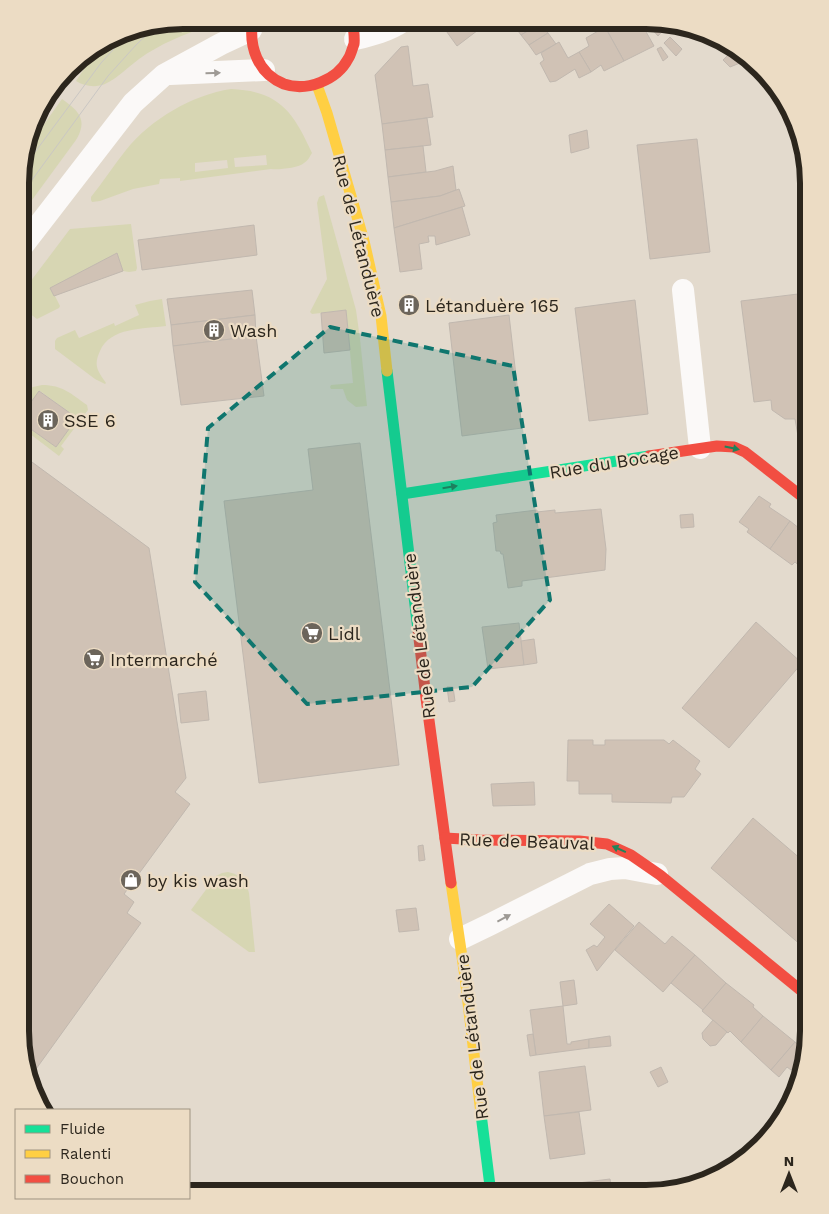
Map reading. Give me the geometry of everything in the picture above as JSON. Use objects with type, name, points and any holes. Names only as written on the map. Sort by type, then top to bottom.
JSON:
[{"type":"street","points":[[29,238],[133,103],[164,75],[245,29]]},
{"type":"street","points":[[252,29],[254,51],[264,70],[278,80],[304,87],[317,85],[333,77],[346,64],[352,53],[354,30],[382,32],[389,29]]},
{"type":"street","points":[[164,75],[264,70]]},
{"type":"street","name":"Rue de Létanduère","points":[[317,85],[364,241],[381,316],[426,698],[466,977],[490,1185]]},
{"type":"street","points":[[683,290],[700,448]]},
{"type":"street","name":"Rue du Bocage","points":[[402,494],[720,446],[736,448],[745,452],[800,495]]},
{"type":"street","name":"Rue de Beauval","points":[[445,838],[579,841],[607,844],[631,855],[660,875],[800,990]]},
{"type":"street","name":"Rue de Beauval","points":[[460,939],[590,874],[610,869],[625,868],[660,875]]},
{"type":"highlighted area","points":[[330,327],[513,366],[550,600],[472,687],[307,704],[195,582],[208,428]]},
{"type":"green space","points":[[201,29],[155,49],[105,84],[90,86],[76,81],[90,60],[106,49],[133,37],[163,30]]},
{"type":"green space","points":[[231,89],[261,94],[273,99],[291,115],[305,138],[312,153],[308,160],[301,165],[288,168],[180,181],[180,178],[160,179],[159,184],[133,189],[92,202],[91,197],[122,156],[147,128],[173,110],[216,92]],"holes":[[[266,155],[267,165],[235,167],[234,158]],[[227,160],[228,168],[195,172],[195,163]]]},
{"type":"green space","points":[[62,99],[80,116],[80,133],[76,140],[29,204],[30,163],[36,135]]},
{"type":"green space","points":[[324,195],[356,310],[367,406],[356,407],[347,400],[343,389],[331,389],[330,387],[331,385],[353,383],[346,310],[312,314],[310,312],[327,279],[317,203],[319,197]]},
{"type":"green space","points":[[131,224],[136,271],[123,271],[117,253],[51,288],[60,306],[37,319],[29,313],[29,283],[70,229]]},
{"type":"green space","points":[[162,299],[166,326],[119,333],[105,343],[98,356],[97,365],[105,384],[95,379],[55,349],[57,338],[75,330],[79,338],[114,323],[115,326],[139,315],[135,305]]},
{"type":"green space","points":[[49,385],[61,388],[87,405],[88,410],[61,446],[64,449],[59,456],[29,433],[29,428],[56,447],[77,418],[40,391],[29,405],[29,389]]},
{"type":"green space","points":[[228,872],[240,877],[248,889],[255,952],[249,952],[191,910],[216,876]]},
{"type":"building","points":[[445,29],[479,29],[457,46]]},
{"type":"building","points":[[517,29],[531,29],[521,35]]},
{"type":"building","points":[[531,29],[545,29],[548,33],[529,45],[521,35]]},
{"type":"building","points":[[602,29],[606,29],[624,61],[604,71],[601,65],[591,72],[579,52],[589,46],[586,38]]},
{"type":"building","points":[[606,29],[644,29],[654,46],[624,61]]},
{"type":"building","points":[[652,29],[664,30],[658,36]]},
{"type":"building","points":[[548,33],[556,44],[536,55],[529,45]]},
{"type":"building","points":[[670,37],[682,49],[676,56],[664,43]]},
{"type":"building","points":[[559,42],[568,58],[579,52],[591,72],[579,78],[575,69],[556,81],[550,82],[540,63],[544,60],[541,53]]},
{"type":"building","points":[[408,46],[413,86],[428,84],[433,117],[382,124],[375,75],[401,47]]},
{"type":"building","points":[[661,47],[668,57],[663,61],[657,49]]},
{"type":"building","points":[[729,54],[742,62],[730,67],[723,60]]},
{"type":"building","points":[[427,118],[431,145],[385,150],[382,124]]},
{"type":"building","points":[[587,130],[589,148],[571,153],[569,135]]},
{"type":"building","points":[[697,139],[710,252],[650,259],[637,145]]},
{"type":"building","points":[[423,146],[426,172],[388,177],[385,150]]},
{"type":"building","points":[[453,166],[456,190],[440,196],[391,202],[388,177],[435,171]]},
{"type":"building","points":[[459,189],[465,206],[394,228],[391,202],[440,196]]},
{"type":"building","points":[[462,207],[470,235],[436,245],[435,236],[428,236],[429,242],[419,244],[422,269],[400,272],[394,228]]},
{"type":"building","points":[[254,225],[257,255],[142,270],[138,240]]},
{"type":"building","points":[[117,253],[123,271],[54,296],[50,288]]},
{"type":"building","points":[[252,290],[255,315],[171,325],[167,299]]},
{"type":"building","points":[[798,294],[800,310],[800,438],[798,436],[795,419],[785,419],[772,410],[771,400],[754,402],[741,301]]},
{"type":"building","name":"Létanduère 165","points":[[413,299],[414,310],[405,311],[404,300]]},
{"type":"building","points":[[635,300],[648,414],[589,421],[575,308]]},
{"type":"building","points":[[346,310],[350,350],[324,353],[321,313]]},
{"type":"building","name":"Wash","points":[[255,315],[256,336],[173,346],[171,325]]},
{"type":"building","points":[[509,315],[522,428],[462,436],[449,323]]},
{"type":"building","points":[[256,336],[264,396],[181,405],[173,346]]},
{"type":"building","name":"SSE 6","points":[[39,391],[77,418],[56,447],[29,428],[29,405]]},
{"type":"building","name":"Lidl","points":[[360,443],[399,765],[259,783],[224,501],[313,490],[308,449]]},
{"type":"building","name":"Intermarché","points":[[29,460],[149,548],[186,778],[175,792],[190,804],[124,894],[134,902],[127,913],[141,923],[35,1071],[29,1041]]},
{"type":"building","points":[[759,496],[771,504],[769,507],[790,521],[770,549],[747,532],[749,529],[739,522]]},
{"type":"building","points":[[601,509],[606,549],[605,570],[522,581],[522,586],[508,588],[503,554],[500,551],[496,551],[493,523],[497,522],[496,515],[537,510],[537,512],[555,510],[555,513]]},
{"type":"building","points":[[693,514],[694,527],[681,528],[680,515]]},
{"type":"building","points":[[790,521],[800,529],[800,566],[795,562],[792,565],[770,549]]},
{"type":"building","points":[[756,622],[800,661],[800,665],[729,748],[682,708]]},
{"type":"building","points":[[519,623],[524,665],[488,669],[482,627]]},
{"type":"building","points":[[534,639],[537,663],[524,665],[521,641]]},
{"type":"building","points":[[447,687],[453,687],[455,701],[449,702]]},
{"type":"building","points":[[206,691],[209,720],[181,723],[178,694]]},
{"type":"building","points":[[568,740],[593,740],[593,745],[605,745],[605,740],[664,740],[669,744],[673,740],[700,761],[695,769],[701,774],[684,797],[672,797],[671,803],[612,802],[612,794],[579,794],[579,781],[567,781]]},
{"type":"building","points":[[534,782],[535,805],[493,806],[491,784]]},
{"type":"building","points":[[753,818],[800,858],[800,944],[711,868]]},
{"type":"building","points":[[423,845],[425,860],[419,861],[418,846]]},
{"type":"building","points":[[609,904],[634,926],[597,971],[586,950],[594,945],[597,947],[605,937],[590,924]]},
{"type":"building","points":[[416,908],[419,930],[399,932],[396,910]]},
{"type":"building","points":[[639,922],[665,944],[672,936],[695,955],[663,992],[615,950]]},
{"type":"building","points":[[695,955],[726,983],[703,1010],[671,983]]},
{"type":"building","points":[[574,980],[577,1004],[563,1006],[560,982]]},
{"type":"building","points":[[726,983],[754,1005],[753,1007],[763,1016],[741,1042],[730,1031],[728,1033],[702,1011]]},
{"type":"building","points":[[563,1006],[567,1044],[589,1039],[589,1048],[536,1055],[530,1010]]},
{"type":"building","points":[[763,1016],[795,1042],[771,1070],[741,1042]]},
{"type":"building","points":[[713,1020],[727,1032],[716,1045],[710,1046],[703,1039],[702,1033]]},
{"type":"building","points":[[533,1034],[536,1055],[530,1056],[527,1035]]},
{"type":"building","points":[[610,1036],[611,1046],[589,1048],[589,1039]]},
{"type":"building","points":[[795,1042],[799,1046],[796,1064],[791,1070],[787,1067],[779,1077],[771,1070]]},
{"type":"building","points":[[585,1066],[591,1110],[544,1116],[539,1072]]},
{"type":"building","points":[[661,1067],[668,1082],[658,1087],[650,1072]]},
{"type":"building","points":[[579,1112],[585,1154],[550,1159],[544,1116]]},
{"type":"building","points":[[610,1179],[611,1185],[562,1185]]},
{"type":"tram line","points":[[29,184],[108,76],[149,33]]},
{"type":"tram line","points":[[31,157],[101,63],[119,43]]},
{"type":"traffic: fast","points":[[387,371],[418,630]]},
{"type":"traffic: fast","points":[[402,494],[649,456]]},
{"type":"traffic: fast","points":[[481,1114],[490,1185]]},
{"type":"traffic: slow","points":[[317,85],[364,241],[381,316],[387,371]]},
{"type":"traffic: slow","points":[[451,883],[465,977],[481,1114]]},
{"type":"traffic: jam","points":[[252,29],[254,49],[261,66],[275,79],[293,86],[311,85],[337,73],[350,56],[354,44],[353,29]]},
{"type":"traffic: jam","points":[[649,456],[717,446],[734,447],[745,452],[800,495]]},
{"type":"traffic: jam","points":[[418,630],[451,883]]},
{"type":"traffic: jam","points":[[445,838],[579,841],[607,844],[631,855],[660,875],[800,990]]},
{"type":"place","name":"Létanduère 165","points":[[409,305]]},
{"type":"place","name":"Wash","points":[[214,330]]},
{"type":"place","name":"SSE 6","points":[[48,420]]},
{"type":"place","name":"Lidl","points":[[312,633]]},
{"type":"place","name":"Intermarché","points":[[94,659]]},
{"type":"place","name":"by kis wash","points":[[131,880]]}]
